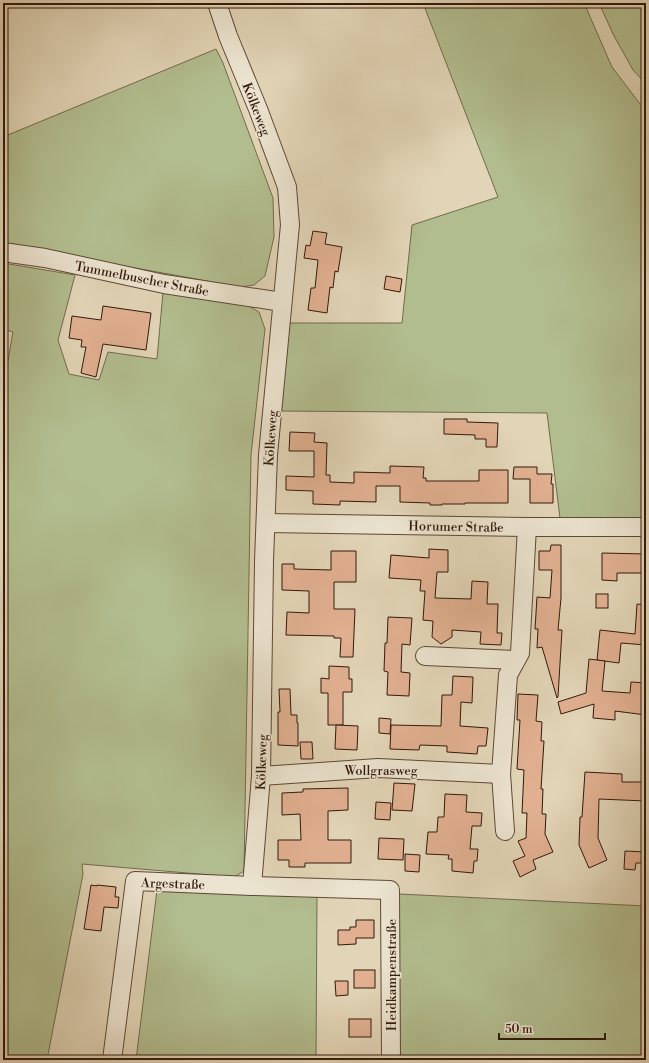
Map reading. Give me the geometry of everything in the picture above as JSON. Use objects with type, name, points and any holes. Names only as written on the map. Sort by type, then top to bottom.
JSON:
[{"type":"street","name":"Kölkeweg","points":[[218,3],[228,36],[258,109],[287,187],[290,225],[268,455],[264,561],[261,776],[252,886]]},
{"type":"street","name":"Tummelbuscher Straße","points":[[3,252],[45,258],[164,284],[282,302]]},
{"type":"street","name":"Horumer Straße","points":[[266,523],[527,527],[646,527]]},
{"type":"street","points":[[505,831],[502,774],[508,675],[520,654],[527,527]]},
{"type":"street","points":[[425,656],[516,660]]},
{"type":"street","name":"Wollgrasweg","points":[[261,776],[378,768],[502,774]]},
{"type":"street","name":"Argestraße","points":[[112,1060],[135,881],[390,890]]},
{"type":"street","name":"Heidkampenstraße","points":[[390,890],[391,1060]]},
{"type":"green space","points":[[423,3],[584,3],[612,67],[640,104],[646,108],[646,518],[560,518],[547,413],[277,411],[287,323],[402,323],[412,225],[498,197]]},
{"type":"green space","points":[[599,3],[646,3],[646,84],[633,70],[613,34]]},
{"type":"green space","points":[[216,49],[223,63],[273,198],[274,237],[265,276],[254,285],[240,287],[3,244],[3,137]]},
{"type":"green space","points":[[3,263],[75,275],[58,340],[69,374],[99,380],[108,352],[157,359],[163,292],[249,306],[259,312],[265,329],[251,455],[244,871],[234,877],[82,864],[83,874],[47,1060],[3,1060],[3,389],[13,332],[3,329]]},
{"type":"green space","points":[[157,890],[317,896],[316,1060],[136,1060]]},
{"type":"green space","points":[[399,894],[646,906],[646,1060],[398,1060]]},
{"type":"building","points":[[313,231],[327,233],[325,244],[342,247],[338,272],[335,271],[333,288],[330,287],[327,313],[308,310],[311,288],[315,288],[318,260],[304,258],[306,245],[310,246]]},
{"type":"building","points":[[386,276],[402,279],[400,292],[384,289]]},
{"type":"building","points":[[103,306],[151,313],[146,350],[103,344],[96,377],[81,373],[86,347],[81,347],[82,340],[69,338],[72,316],[101,320]]},
{"type":"building","points":[[444,419],[467,419],[467,422],[498,423],[497,447],[486,447],[486,439],[475,439],[475,435],[444,434]]},
{"type":"building","points":[[290,432],[315,433],[314,442],[327,443],[326,475],[330,475],[330,482],[354,483],[354,472],[390,473],[390,466],[424,467],[423,478],[426,478],[426,481],[479,481],[479,470],[508,470],[508,503],[430,505],[430,503],[400,502],[400,486],[376,486],[376,502],[340,501],[340,505],[313,504],[313,491],[286,490],[286,476],[314,477],[314,451],[289,451]]},
{"type":"building","points":[[514,467],[537,467],[537,474],[552,474],[551,484],[553,484],[553,503],[530,503],[530,479],[513,479]]},
{"type":"building","points":[[551,545],[561,545],[561,598],[558,630],[562,630],[557,698],[542,647],[537,648],[538,629],[535,629],[537,597],[550,598],[552,570],[539,570],[539,551],[550,551]]},
{"type":"building","points":[[429,549],[448,550],[448,572],[437,572],[435,598],[471,599],[472,581],[488,582],[487,604],[498,604],[497,633],[502,633],[501,645],[480,644],[481,632],[452,630],[452,637],[441,644],[432,637],[433,621],[423,620],[425,591],[420,591],[421,580],[389,578],[391,555],[429,558]]},
{"type":"building","points":[[331,551],[356,551],[356,582],[334,582],[334,609],[355,609],[353,657],[340,657],[341,638],[334,638],[334,636],[286,635],[287,612],[309,613],[309,591],[282,590],[282,564],[294,564],[294,569],[331,570]]},
{"type":"building","points":[[602,553],[646,554],[646,573],[617,573],[617,581],[602,580]]},
{"type":"building","points":[[596,594],[608,594],[608,608],[596,608]]},
{"type":"building","points":[[637,604],[646,605],[646,645],[621,643],[619,663],[597,660],[600,630],[635,634]]},
{"type":"building","points":[[388,617],[412,618],[410,645],[402,644],[401,672],[410,673],[409,696],[387,695],[388,672],[384,671]]},
{"type":"building","points":[[589,659],[605,661],[602,691],[630,693],[631,682],[646,683],[646,715],[615,711],[615,720],[593,718],[594,704],[561,714],[558,702],[586,693]]},
{"type":"building","points":[[329,666],[349,667],[349,679],[352,679],[352,692],[343,692],[343,725],[328,725],[328,693],[321,693],[321,678],[329,679]]},
{"type":"building","points":[[453,676],[473,677],[472,703],[461,702],[460,726],[488,728],[486,746],[478,746],[477,754],[447,752],[447,746],[420,745],[419,750],[390,749],[391,725],[441,726],[442,695],[452,695]]},
{"type":"building","points":[[279,689],[290,689],[291,715],[297,715],[298,746],[278,745],[278,712],[280,712]]},
{"type":"building","points":[[518,694],[538,695],[536,721],[542,722],[541,741],[544,741],[541,789],[543,789],[542,814],[546,814],[545,834],[553,852],[533,860],[536,869],[520,877],[513,861],[525,856],[518,841],[526,838],[527,813],[522,813],[524,770],[517,769],[520,720],[517,720]]},
{"type":"building","points":[[379,718],[391,719],[390,734],[379,733]]},
{"type":"building","points":[[336,725],[358,726],[357,750],[335,749]]},
{"type":"building","points":[[300,742],[312,742],[313,759],[301,759]]},
{"type":"building","points":[[585,772],[622,774],[622,782],[646,782],[646,801],[599,799],[598,838],[607,860],[589,868],[579,845],[580,817],[582,817]]},
{"type":"building","points":[[394,783],[415,784],[412,811],[392,810]]},
{"type":"building","points":[[348,788],[348,810],[328,811],[328,840],[351,840],[351,863],[305,863],[305,867],[289,867],[289,860],[278,860],[278,840],[301,840],[300,814],[282,815],[282,793],[303,792],[303,789]]},
{"type":"building","points":[[445,794],[467,795],[466,812],[482,813],[481,826],[472,826],[470,849],[478,849],[477,861],[474,861],[473,873],[452,871],[452,859],[448,859],[449,855],[426,854],[428,832],[437,832],[438,817],[444,817]]},
{"type":"building","points":[[376,802],[391,803],[390,820],[375,819]]},
{"type":"building","points":[[379,838],[404,839],[403,860],[378,859]]},
{"type":"building","points":[[625,851],[646,852],[646,863],[636,863],[635,870],[624,869]]},
{"type":"building","points":[[405,854],[420,855],[419,872],[405,871]]},
{"type":"building","points":[[91,885],[116,887],[115,897],[119,897],[118,908],[104,907],[101,931],[84,929]]},
{"type":"building","points":[[356,920],[374,920],[374,938],[356,938],[356,944],[338,945],[338,930],[350,930],[350,927],[356,927]]},
{"type":"building","points":[[354,970],[375,970],[375,988],[354,988]]},
{"type":"building","points":[[335,981],[348,981],[348,995],[336,996]]},
{"type":"building","points":[[349,1019],[371,1019],[371,1037],[349,1037]]}]
